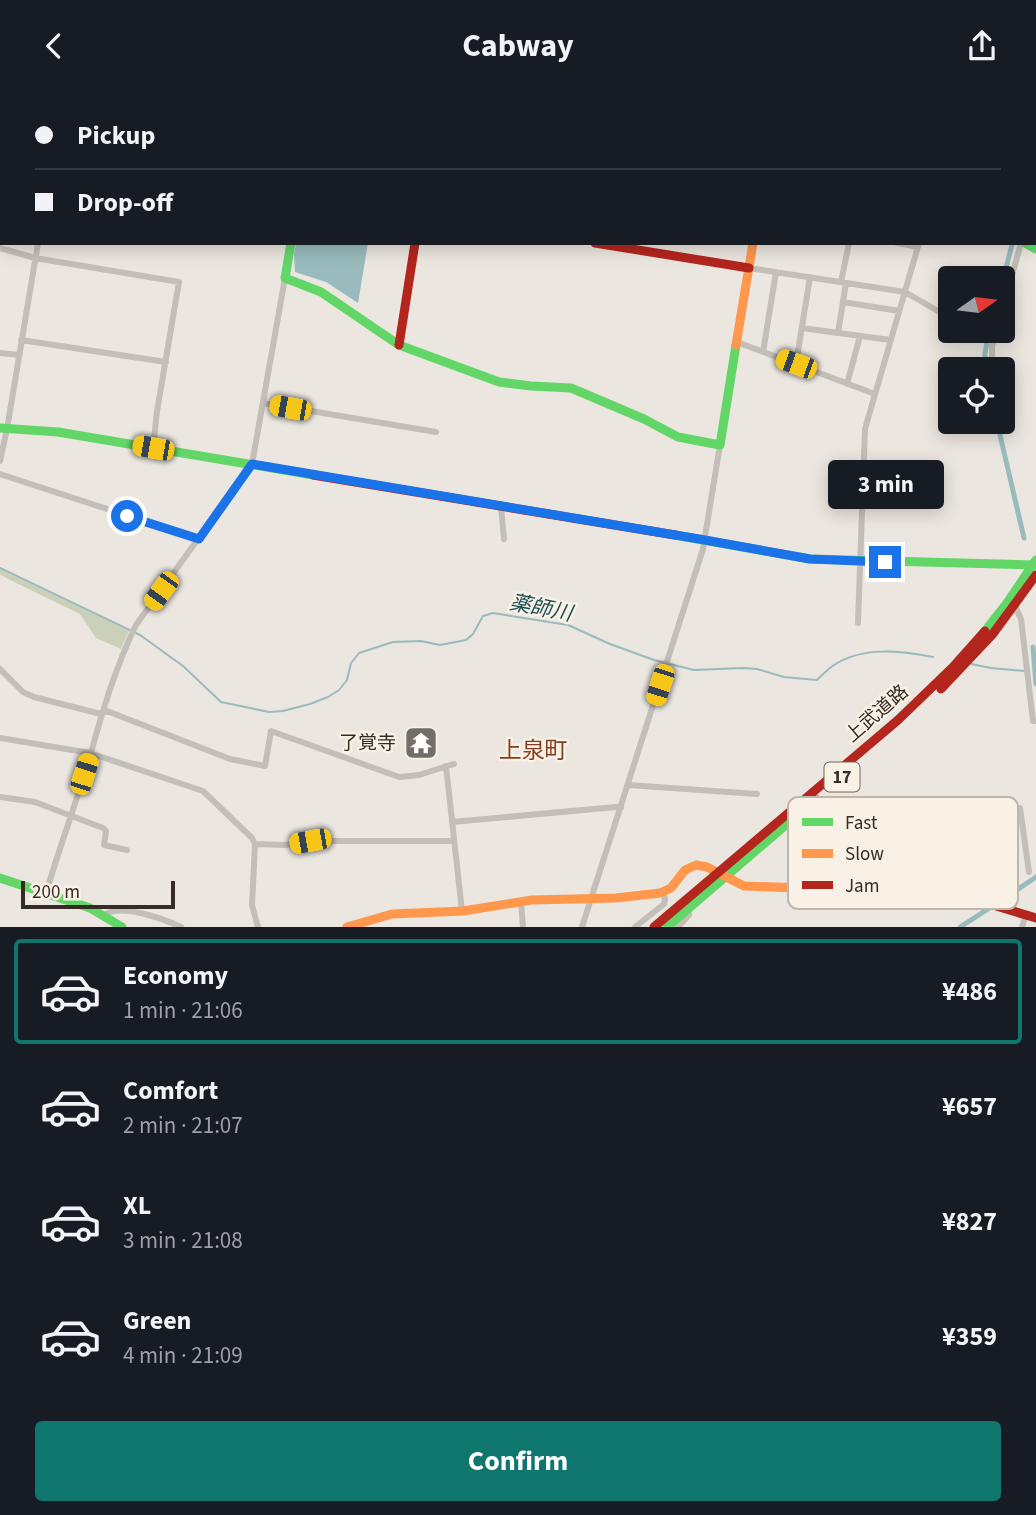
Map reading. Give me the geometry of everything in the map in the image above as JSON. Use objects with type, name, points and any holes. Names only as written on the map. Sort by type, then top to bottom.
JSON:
[{"type":"main road","points":[[291,245],[285,278],[321,292],[399,345],[499,382],[571,388],[644,419],[678,437],[720,445],[752,245]]},
{"type":"main road","points":[[399,345],[415,245]]},
{"type":"main road","points":[[607,245],[749,268]]},
{"type":"main road","points":[[4,428],[58,432],[810,559],[1035,566]]},
{"type":"main road","name":"上武道路","points":[[817,797],[890,736],[953,672],[1015,605],[1035,566]]},
{"type":"main road","name":"上武道路","points":[[967,657],[1035,566]]},
{"type":"main road","name":"上武道路","points":[[658,926],[788,821]]},
{"type":"main road","points":[[347,927],[397,913],[462,911],[539,899],[592,899],[663,893],[672,887],[687,867],[697,865],[744,886],[788,887]]},
{"type":"main road","name":"上武道路","points":[[658,926],[688,909],[722,876]]},
{"type":"main road","points":[[0,878],[78,903],[122,927]]},
{"type":"main road","points":[[1006,909],[1036,918]]},
{"type":"street","points":[[0,461],[38,245]]},
{"type":"street","points":[[838,333],[849,245]]},
{"type":"street","points":[[858,623],[865,429],[918,245]]},
{"type":"street","points":[[1015,277],[1028,245]]},
{"type":"street","points":[[0,248],[35,258],[179,282],[153,448]]},
{"type":"street","points":[[749,268],[905,292],[938,312]]},
{"type":"street","points":[[763,352],[776,272]]},
{"type":"street","points":[[796,364],[810,277]]},
{"type":"street","points":[[46,893],[123,651],[136,625],[252,464],[285,278]]},
{"type":"street","points":[[843,302],[899,311]]},
{"type":"street","points":[[802,328],[890,340]]},
{"type":"street","points":[[847,384],[860,336]]},
{"type":"street","points":[[21,340],[166,362]]},
{"type":"street","points":[[737,342],[875,394]]},
{"type":"street","points":[[0,353],[19,355]]},
{"type":"street","points":[[263,403],[436,432]]},
{"type":"street","points":[[582,927],[705,540],[720,445]]},
{"type":"street","points":[[0,474],[199,539]]},
{"type":"street","points":[[501,506],[504,539]]},
{"type":"street","points":[[1015,605],[1020,615],[1033,721],[1036,721]]},
{"type":"street","points":[[0,669],[23,692],[34,697],[101,714],[107,711],[229,759],[265,766],[271,731],[399,777],[419,775],[450,765],[452,822],[462,911]]},
{"type":"street","points":[[0,738],[90,753],[203,791],[255,844],[252,905],[258,927]]},
{"type":"street","points":[[628,785],[757,794]]},
{"type":"street","points":[[0,797],[35,802],[106,829],[104,845],[127,850]]},
{"type":"street","points":[[452,822],[621,808]]},
{"type":"street","points":[[1020,808],[1029,872]]},
{"type":"street","points":[[255,844],[285,845],[310,841],[454,841]]},
{"type":"street","points":[[635,927],[664,904],[663,893]]},
{"type":"street","points":[[521,902],[523,927]]},
{"type":"street","points":[[678,927],[689,915],[688,909]]},
{"type":"street","points":[[104,915],[113,911],[148,915],[181,927]]},
{"type":"street","points":[[1023,927],[1026,915]]},
{"type":"green space","points":[[0,569],[129,631],[121,649],[96,638],[80,614],[8,579],[0,574]]},
{"type":"water","points":[[296,245],[368,245],[358,303],[326,282],[295,272]]},
{"type":"waterway","points":[[1006,266],[1012,245]]},
{"type":"waterway","points":[[985,357],[987,343]]},
{"type":"waterway","points":[[1000,434],[1024,538]]},
{"type":"waterway","name":"薬師川","points":[[0,568],[140,635],[183,666],[221,702],[269,712],[310,704],[339,690],[347,680],[351,663],[359,653],[393,642],[421,641],[440,645],[466,640],[473,634],[483,616],[493,613],[568,625],[654,660],[694,670],[757,669],[784,677],[817,680],[834,665],[857,655],[895,652],[933,657]]},
{"type":"waterway","points":[[1033,647],[1036,684]]},
{"type":"waterway","name":"薬師川","points":[[971,664],[1025,671]]},
{"type":"waterway","points":[[1018,889],[1036,877]]},
{"type":"waterway","points":[[960,927],[988,909]]},
{"type":"traffic: fast","points":[[291,245],[285,278],[321,292],[399,345],[499,382],[571,388],[644,419],[678,437],[720,445],[736,345]]},
{"type":"traffic: fast","points":[[1029,245],[1036,249]]},
{"type":"traffic: fast","points":[[0,428],[58,432],[313,475]]},
{"type":"traffic: fast","points":[[675,535],[810,559],[1036,565]]},
{"type":"traffic: fast","points":[[985,631],[1036,560]]},
{"type":"traffic: fast","points":[[667,927],[788,823]]},
{"type":"traffic: fast","points":[[0,878],[90,908],[122,927]]},
{"type":"traffic: slow","points":[[736,345],[753,245]]},
{"type":"traffic: slow","points":[[347,927],[392,914],[463,911],[532,900],[616,898],[660,893],[671,888],[685,870],[696,865],[707,867],[744,886],[788,888]]},
{"type":"traffic: jam","points":[[399,345],[415,245]]},
{"type":"traffic: jam","points":[[607,245],[749,268]]},
{"type":"traffic: jam","points":[[313,475],[675,535]]},
{"type":"traffic: jam","points":[[941,689],[992,635],[1036,575]]},
{"type":"traffic: jam","points":[[807,797],[898,720],[953,667],[985,631]]},
{"type":"traffic: jam","points":[[654,927],[788,813]]},
{"type":"traffic: jam","points":[[1006,909],[1036,918]]},
{"type":"place","name":"了覚寺","points":[[421,743]]},
{"type":"district","name":"上泉町","points":[[533,750]]},
{"type":"route","points":[[127,516],[199,539],[252,464],[810,559],[885,562]]}]
